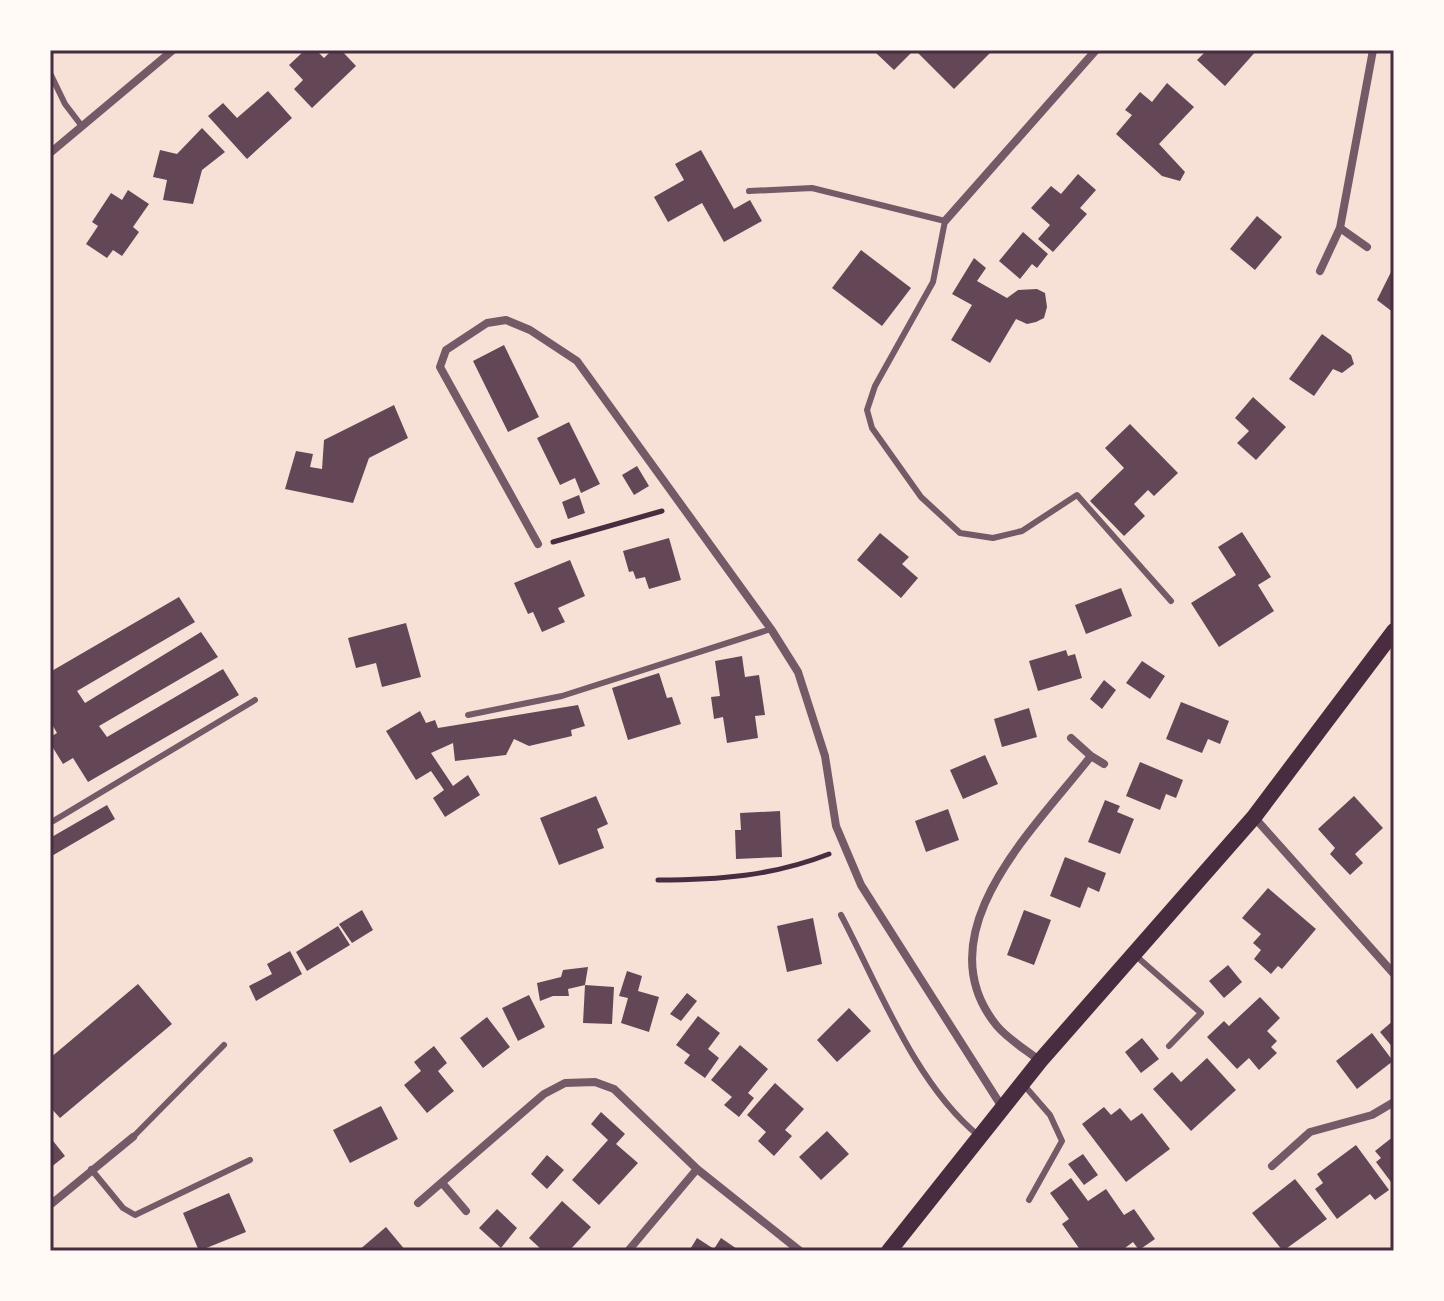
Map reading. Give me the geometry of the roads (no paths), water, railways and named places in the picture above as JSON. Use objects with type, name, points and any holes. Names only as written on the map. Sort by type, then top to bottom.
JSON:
[{"type":"main road","points":[[889,1251],[1040,1061],[1254,817],[1394,631]]},
{"type":"street","points":[[50,153],[173,50]]},
{"type":"street","points":[[945,221],[1096,50]]},
{"type":"street","points":[[1320,271],[1340,228],[1373,50]]},
{"type":"street","points":[[1340,228],[1367,247]]},
{"type":"street","points":[[538,544],[440,367],[446,350],[487,323],[506,320],[530,330],[577,361],[771,629],[798,672],[825,756],[836,826],[861,885],[1002,1107]]},
{"type":"street","points":[[1071,738],[1104,764]]},
{"type":"street","points":[[1040,1061],[997,1027],[978,995],[973,965],[975,927],[983,900],[1003,870],[1091,756]]},
{"type":"street","points":[[1254,817],[1394,974]]},
{"type":"street","points":[[418,1203],[544,1094],[565,1083],[595,1082],[614,1089],[697,1169],[800,1251]]},
{"type":"street","points":[[1272,1166],[1310,1132],[1372,1115],[1394,1102]]},
{"type":"street","points":[[50,1205],[133,1137]]},
{"type":"street","points":[[628,1251],[697,1169]]},
{"type":"street","points":[[443,1184],[466,1211]]},
{"type":"lane","points":[[50,73],[65,104],[81,125]]},
{"type":"lane","points":[[749,191],[812,188],[945,221],[933,282],[875,386],[867,410],[872,428],[921,497],[960,533],[993,538],[1022,531],[1077,495],[1171,601]]},
{"type":"lane","points":[[468,715],[562,696],[771,629]]},
{"type":"lane","points":[[50,823],[255,700]]},
{"type":"lane","points":[[841,915],[926,1077],[951,1111],[979,1136]]},
{"type":"lane","points":[[1134,954],[1201,1013],[1169,1046]]},
{"type":"lane","points":[[133,1137],[224,1045]]},
{"type":"lane","points":[[1022,1083],[1050,1115],[1062,1141],[1029,1200]]},
{"type":"lane","points":[[91,1169],[123,1208],[135,1215],[250,1160]]}]
